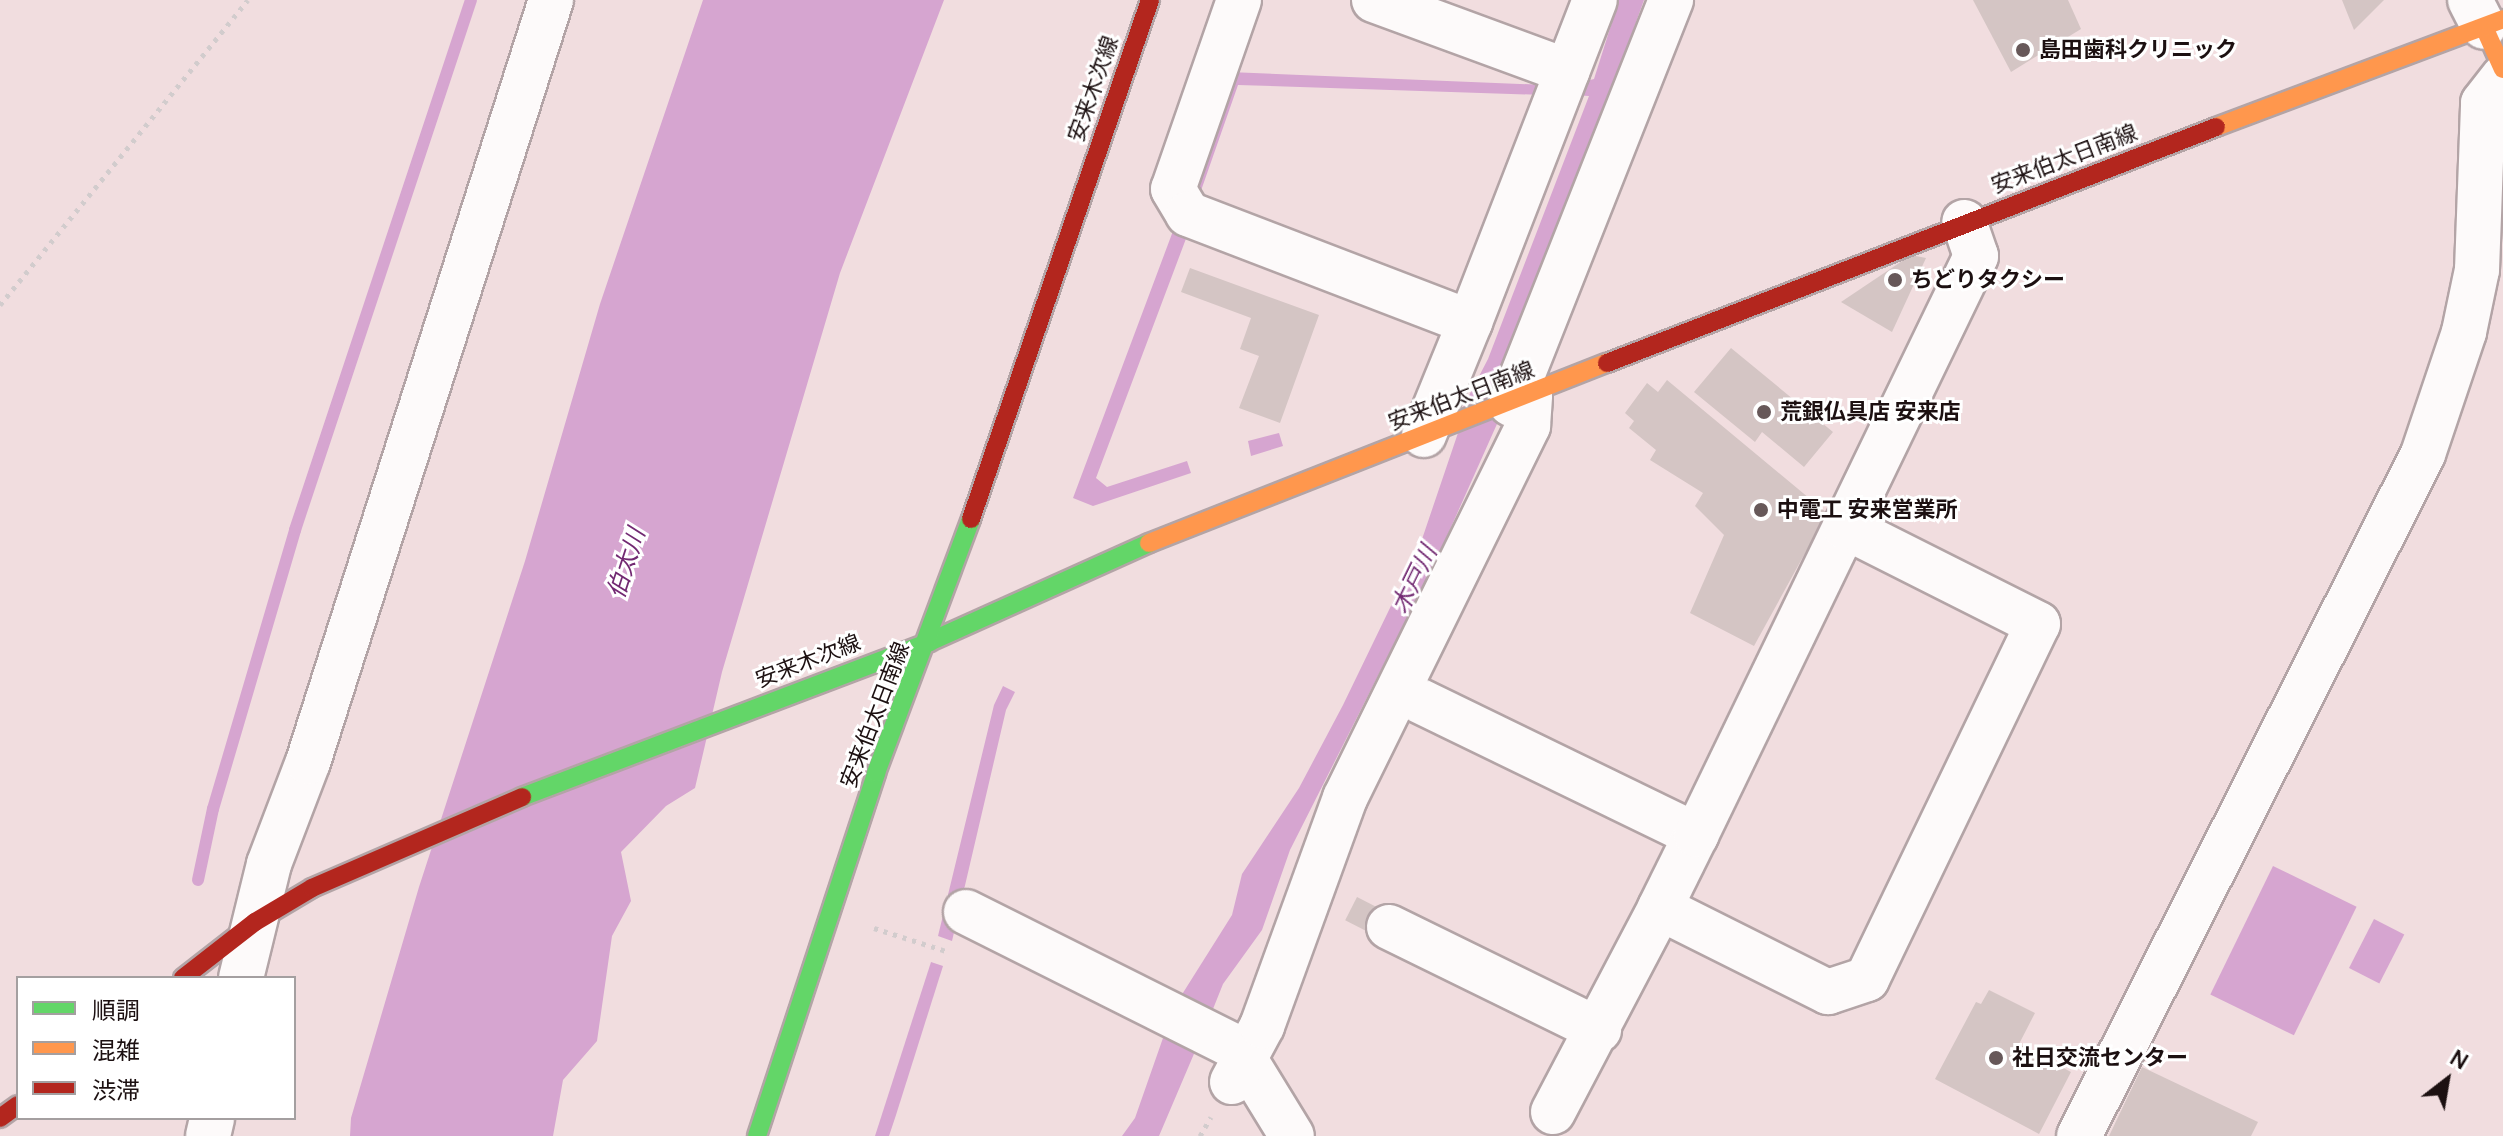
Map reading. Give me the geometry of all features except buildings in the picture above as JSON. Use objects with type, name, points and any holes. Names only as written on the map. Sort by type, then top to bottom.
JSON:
[{"type":"main road","name":"安来木次線","points":[[186,976],[255,922],[312,888],[530,794],[929,642],[1150,0]]},
{"type":"main road","name":"安来伯太日南線","points":[[757,1136],[876,773],[929,642],[1091,566],[1515,402],[2485,15]]},
{"type":"main road","points":[[2485,15],[2503,69]]},
{"type":"street","points":[[242,976],[255,922],[551,0]]},
{"type":"street","points":[[1239,0],[1173,189],[1188,214],[1470,322]]},
{"type":"street","points":[[1374,0],[1567,71]]},
{"type":"street","points":[[1434,431],[1430,409],[1470,322],[1595,0]]},
{"type":"street","points":[[1239,1062],[1345,798],[1528,426],[1515,402],[1671,0]]},
{"type":"street","points":[[2079,1136],[2423,454],[2464,332],[2477,270],[2483,103],[2503,77]]},
{"type":"street","points":[[1553,1112],[1599,1030],[1660,908],[1976,256],[1964,222]]},
{"type":"street","points":[[1660,908],[1828,992],[1867,979],[1874,965],[2038,624],[1845,527]]},
{"type":"street","points":[[1420,701],[1696,835]]},
{"type":"street","points":[[966,912],[1147,1002],[1239,1062],[1292,1136]]},
{"type":"street","points":[[1389,927],[1599,1030]]},
{"type":"path","points":[[0,305],[248,0]]},
{"type":"path","points":[[874,928],[931,945]]},
{"type":"water","name":"伯太川","points":[[703,0],[944,0],[840,273],[722,672],[695,788],[666,806],[621,852],[631,901],[612,936],[597,1041],[563,1080],[553,1136],[350,1136],[351,1118],[419,887],[525,561],[600,304]]},
{"type":"water","points":[[1619,0],[1644,0],[1503,392],[1462,409],[1488,359],[1589,96],[1571,95],[1575,84],[1594,79]]},
{"type":"water","points":[[1229,72],[1547,85],[1544,95],[1238,85],[1197,202],[1187,191]]},
{"type":"water","points":[[1176,223],[1190,228],[1096,478],[1107,487],[1187,461],[1191,473],[1093,506],[1073,498]]},
{"type":"water","name":"木戸川","points":[[1501,415],[1435,563],[1290,850],[1262,930],[1223,984],[1205,1029],[1181,996],[1232,915],[1242,874],[1299,788],[1343,705],[1419,548],[1459,430]]},
{"type":"water","points":[[1279,433],[1283,446],[1251,456],[1248,441]]},
{"type":"water","points":[[1003,686],[1015,692],[1006,710],[952,941],[938,936],[994,705]]},
{"type":"water","points":[[2273,866],[2357,907],[2294,1035],[2210,995]]},
{"type":"water","points":[[2374,919],[2404,934],[2379,983],[2349,968]]},
{"type":"water","points":[[931,962],[943,966],[896,1115],[889,1136],[875,1136]]},
{"type":"water","points":[[1175,1023],[1202,1035],[1159,1136],[1122,1136],[1135,1118],[1163,1038]]},
{"type":"waterway","points":[[198,880],[213,809],[295,530],[471,0]]},
{"type":"traffic: fast","points":[[757,1136],[876,773],[971,519]]},
{"type":"traffic: fast","points":[[522,797],[929,642],[1149,543]]},
{"type":"traffic: slow","points":[[2216,127],[2503,19]]},
{"type":"traffic: slow","points":[[2484,27],[2503,69]]},
{"type":"traffic: slow","points":[[1149,543],[1607,363]]},
{"type":"traffic: jam","points":[[971,519],[1150,0]]},
{"type":"traffic: jam","points":[[1607,363],[2216,127]]},
{"type":"traffic: jam","points":[[186,976],[255,922],[312,888],[522,797]]},
{"type":"traffic: jam","points":[[0,1118],[16,1106]]},
{"type":"place","name":"島田歯科クリニック","points":[[2023,50]]},
{"type":"place","name":"ちどりタクシー","points":[[1895,280]]},
{"type":"place","name":"荒銀仏具店 安来店","points":[[1764,412]]},
{"type":"place","name":"中電工 安来営業所","points":[[1761,510]]},
{"type":"place","name":"社日交流センター","points":[[1996,1058]]}]
